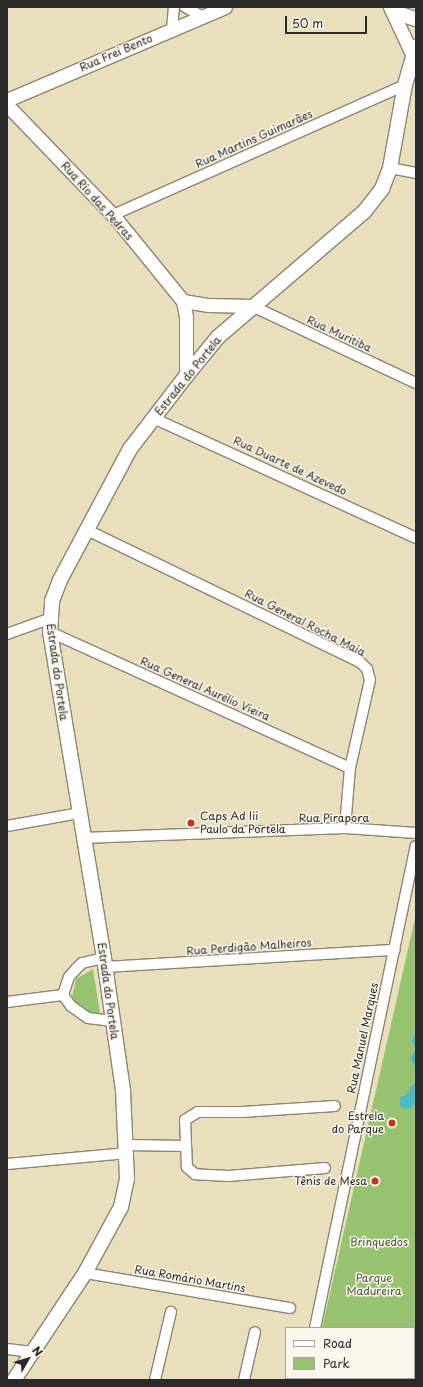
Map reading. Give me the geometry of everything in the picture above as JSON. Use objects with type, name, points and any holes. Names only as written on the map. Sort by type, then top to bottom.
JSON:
[{"type":"main road","points":[[392,10],[416,19]]},
{"type":"main road","name":"Estrada do Portela","points":[[14,1380],[85,1273],[121,1207],[126,1179],[127,1149],[113,1021],[105,963],[83,838],[50,626],[52,601],[60,580],[130,449],[186,376],[218,337],[252,306],[364,212],[382,189],[390,168],[405,85],[415,51]]},
{"type":"street","points":[[172,29],[174,7]]},
{"type":"street","points":[[185,7],[203,17]]},
{"type":"street","name":"Rua Frei Bento","points":[[7,100],[225,7]]},
{"type":"street","points":[[392,10],[415,51]]},
{"type":"street","name":"Rua Martins Guimarães","points":[[113,215],[405,85]]},
{"type":"street","name":"Rua Rio das Pedras","points":[[7,105],[113,215],[183,301]]},
{"type":"street","points":[[390,168],[416,173]]},
{"type":"street","points":[[186,376],[186,317],[183,301],[209,305],[252,306]]},
{"type":"street","name":"Rua Muritiba","points":[[252,306],[416,384]]},
{"type":"street","name":"Rua Duarte de Azevedo","points":[[153,418],[416,538]]},
{"type":"street","name":"Rua General Rocha Maia","points":[[87,530],[360,662],[367,669],[370,680],[350,768],[344,828]]},
{"type":"street","points":[[7,632],[50,626]]},
{"type":"street","name":"Rua General Aurélio Vieira","points":[[50,626],[350,768]]},
{"type":"street","points":[[7,826],[79,813]]},
{"type":"street","name":"Rua Pirapora","points":[[83,838],[344,828],[416,834]]},
{"type":"street","name":"Rua Manuel Marques","points":[[315,1327],[416,846]]},
{"type":"street","name":"Rua Perdigão Malheiros","points":[[63,995],[69,977],[82,964],[394,950]]},
{"type":"street","points":[[7,1002],[63,995],[72,1006],[88,1018],[113,1021]]},
{"type":"street","points":[[324,1168],[228,1176],[195,1174],[188,1167],[185,1120],[198,1112],[242,1112],[335,1106]]},
{"type":"street","points":[[7,1164],[127,1149],[186,1146]]},
{"type":"street","name":"Rua Romário Martins","points":[[85,1273],[290,1308]]},
{"type":"street","points":[[155,1380],[171,1312]]},
{"type":"street","points":[[244,1380],[255,1332]]},
{"type":"street","points":[[7,1349],[32,1352]]},
{"type":"green space","name":"Parque Madureira","points":[[416,914],[415,1380],[310,1380],[415,1379],[415,1327],[322,1327]]},
{"type":"green space","points":[[93,969],[100,1013],[89,1014],[76,1004],[72,997],[76,979]]},
{"type":"water","points":[[416,1030],[416,1049],[412,1041]]},
{"type":"water","points":[[416,1049],[416,1067],[410,1059]]},
{"type":"water","points":[[416,1082],[416,1103],[410,1109],[405,1109],[400,1106],[400,1098],[409,1093],[410,1087]]},
{"type":"place","name":"Caps Ad Iii Paulo da Portela","points":[[191,823]]},
{"type":"place","name":"Estrela do Parque","points":[[392,1123]]},
{"type":"place","name":"Tênis de Mesa","points":[[375,1181]]},
{"type":"park label","name":"Brinquedos","points":[[379,1242]]}]
